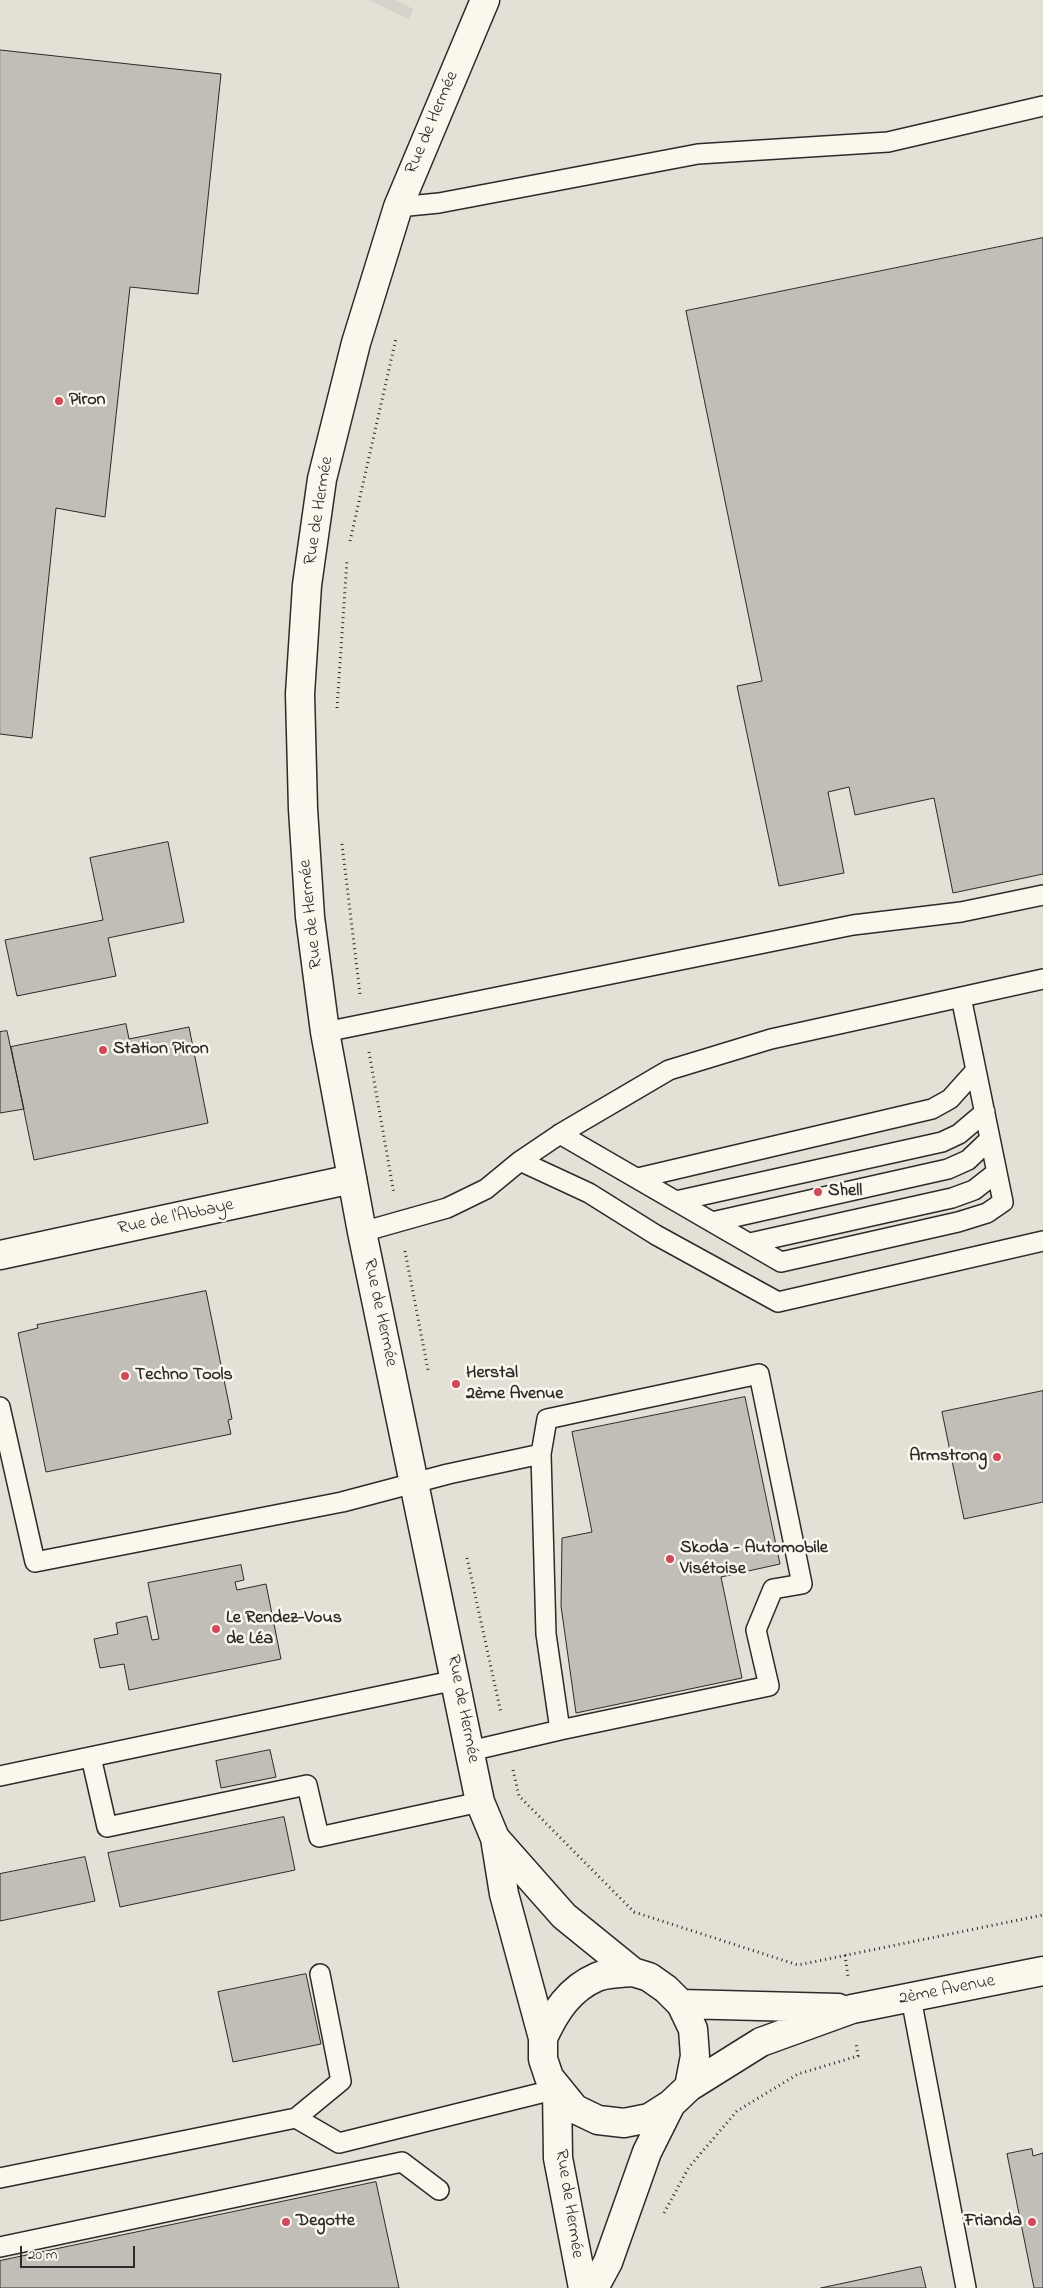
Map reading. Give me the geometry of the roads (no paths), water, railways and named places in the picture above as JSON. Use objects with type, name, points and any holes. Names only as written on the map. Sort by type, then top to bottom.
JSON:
[{"type":"street","name":"Rue de Hermée","points":[[485,0],[398,207],[356,343],[324,470],[307,585],[300,694],[303,809],[310,917],[325,1032],[362,1232],[480,1802],[495,1838],[504,1894],[543,2038],[543,2059],[548,2077],[575,2109],[598,2120],[624,2123],[650,2118],[680,2095]]},
{"type":"street","name":"Rue de l'Abbaye","points":[[0,1256],[352,1179]]},
{"type":"street","name":"Rue de Hermée","points":[[495,1838],[564,1916],[632,1972],[649,1977],[666,1989],[681,2004],[693,2029],[695,2056],[680,2095],[647,2152],[608,2262],[594,2288]]},
{"type":"street","name":"2ème Avenue","points":[[680,2095],[761,2042],[852,2009],[1043,1971]]},
{"type":"street","name":"Rue de Hermée","points":[[543,2038],[554,2013],[573,1991],[598,1977],[632,1972]]},
{"type":"street","name":"2ème Avenue","points":[[681,2004],[852,2009]]},
{"type":"street","name":"Rue de Hermée","points":[[557,2089],[558,2158],[583,2288]]},
{"type":"lane","points":[[398,207],[439,203],[698,154],[888,142],[1043,106]]},
{"type":"lane","points":[[325,1032],[853,925],[961,912],[1043,895]]},
{"type":"lane","points":[[362,1232],[447,1208],[486,1189],[520,1160],[560,1134],[669,1070],[771,1039],[1043,979]]},
{"type":"lane","points":[[560,1134],[781,1262],[958,1222],[987,1213],[1003,1202],[961,997]]},
{"type":"lane","points":[[638,1178],[932,1109],[950,1099],[976,1070]]},
{"type":"lane","points":[[676,1201],[942,1142],[959,1134],[984,1112]]},
{"type":"lane","points":[[712,1222],[948,1170],[968,1160],[990,1139]]},
{"type":"lane","points":[[520,1160],[589,1193],[656,1235],[778,1302],[1043,1241]]},
{"type":"lane","points":[[750,1243],[952,1198],[974,1190],[997,1172]]},
{"type":"lane","points":[[470,1751],[769,1686],[756,1630],[773,1589],[802,1584],[759,1374],[547,1419],[541,1454],[546,1634],[560,1730]]},
{"type":"lane","points":[[0,1408],[34,1562],[342,1502],[415,1482],[541,1454]]},
{"type":"lane","points":[[0,1776],[456,1680]]},
{"type":"lane","points":[[90,1757],[107,1827],[307,1785],[319,1837],[480,1802]]},
{"type":"lane","points":[[0,2178],[296,2118],[341,2081],[320,1974]]},
{"type":"lane","points":[[911,1998],[966,2288]]},
{"type":"lane","points":[[296,2118],[339,2143],[557,2089]]},
{"type":"lane","points":[[0,2247],[402,2162],[439,2190]]},
{"type":"place","name":"Piron","points":[[59,401]]},
{"type":"place","name":"Station Piron","points":[[103,1050]]},
{"type":"place","name":"Shell","points":[[818,1192]]},
{"type":"place","name":"Techno Tools","points":[[125,1376]]},
{"type":"place","name":"Herstal 2ème Avenue","points":[[456,1384]]},
{"type":"place","name":"Armstrong","points":[[997,1457]]},
{"type":"place","name":"Skoda - Automobile Visétoise","points":[[670,1559]]},
{"type":"place","name":"Le Rendez-Vous de Léa","points":[[216,1629]]},
{"type":"place","name":"Degotte","points":[[286,2222]]},
{"type":"place","name":"Frianda","points":[[1032,2222]]}]
